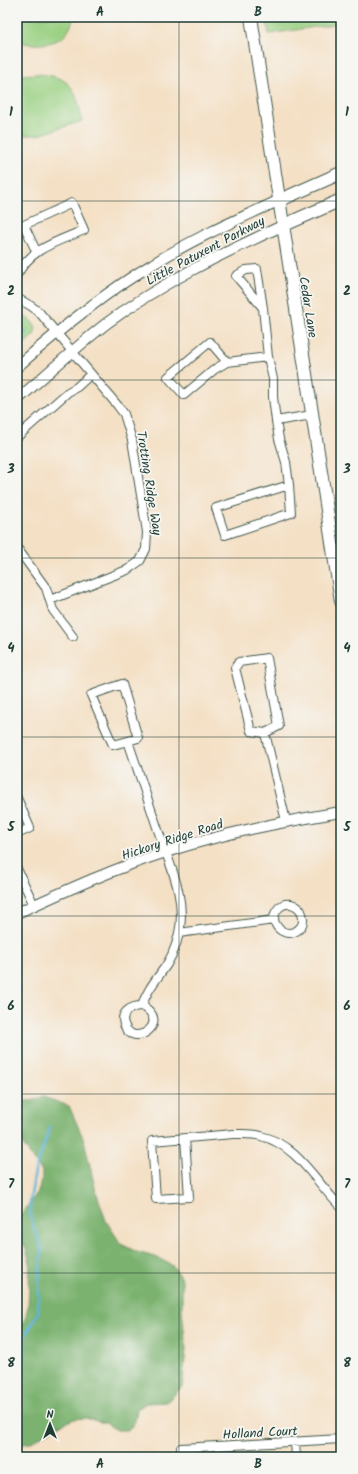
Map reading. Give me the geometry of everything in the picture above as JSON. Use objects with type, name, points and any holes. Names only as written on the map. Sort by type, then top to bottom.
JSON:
[{"type":"main road","name":"Cedar Lane","points":[[251,17],[278,201],[341,601]]},
{"type":"main road","name":"Little Patuxent Parkway","points":[[278,201],[341,173]]},
{"type":"main road","name":"Little Patuxent Parkway","points":[[282,226],[341,200]]},
{"type":"street","name":"Little Patuxent Parkway","points":[[17,367],[56,332],[111,291],[153,263],[187,244],[278,201]]},
{"type":"street","points":[[17,276],[24,263],[36,251],[84,230],[72,204],[24,225],[36,251]]},
{"type":"street","name":"Little Patuxent Parkway","points":[[17,400],[107,323],[164,286],[233,249],[282,226]]},
{"type":"street","points":[[263,308],[236,276],[246,270],[257,269],[263,308],[268,357],[274,379],[273,398],[276,421],[279,439],[286,462],[289,485],[291,513],[225,535],[216,508],[289,485]]},
{"type":"street","name":"Trotting Ridge Way","points":[[17,298],[39,312],[124,414],[132,440],[147,532],[146,549],[140,561],[127,570],[50,600]]},
{"type":"street","points":[[227,362],[210,342],[168,377],[184,396],[215,369],[227,362],[268,357]]},
{"type":"street","points":[[17,437],[68,392],[77,387],[91,374]]},
{"type":"street","points":[[276,421],[312,415]]},
{"type":"street","points":[[17,548],[46,588],[58,618],[73,637]]},
{"type":"street","points":[[267,658],[279,726],[265,733],[251,731],[235,668],[239,662],[267,658]]},
{"type":"street","points":[[122,684],[138,738],[128,741],[113,745],[91,695],[122,684]]},
{"type":"street","points":[[265,733],[286,821]]},
{"type":"street","points":[[128,741],[166,852],[180,898],[181,911],[179,933],[168,962],[151,985],[142,1006]]},
{"type":"street","points":[[17,798],[30,828],[17,834]]},
{"type":"street","name":"Hickory Ridge Road","points":[[17,913],[122,868],[166,852],[246,830],[286,821],[341,812]]},
{"type":"street","points":[[17,869],[34,905]]},
{"type":"street","points":[[179,933],[274,920]]},
{"type":"street","points":[[185,1138],[190,1197],[156,1200],[152,1141],[185,1138],[247,1134],[260,1135],[274,1140],[286,1147],[295,1155],[341,1207]]},
{"type":"street","name":"Holland Court","points":[[181,1448],[341,1439]]},
{"type":"street","points":[[296,1442],[296,1457]]},
{"type":"street","points":[[209,1447],[210,1457]]},
{"type":"green space","points":[[17,17],[74,17],[66,34],[56,41],[43,44],[29,44],[17,41]]},
{"type":"green space","points":[[266,17],[341,17],[341,23],[269,34]]},
{"type":"green space","points":[[36,74],[58,78],[65,81],[70,86],[77,100],[82,121],[39,135],[24,135],[17,128],[17,101],[21,75]]},
{"type":"green space","points":[[17,311],[31,321],[36,327],[34,335],[17,350]]},
{"type":"green space","points":[[43,1097],[69,1106],[84,1140],[95,1188],[106,1221],[121,1244],[137,1252],[158,1258],[173,1266],[182,1280],[182,1310],[186,1349],[182,1387],[167,1402],[146,1403],[137,1409],[135,1421],[129,1430],[117,1430],[105,1423],[85,1418],[74,1419],[57,1426],[30,1443],[17,1445],[17,1327],[25,1319],[28,1306],[30,1262],[26,1249],[18,1235],[17,1220],[38,1192],[42,1179],[42,1171],[23,1145],[19,1123],[19,1103]]},
{"type":"waterway","points":[[17,339],[26,332]]},
{"type":"waterway","points":[[17,1379],[24,1364],[25,1336],[38,1313],[39,1276],[42,1250],[31,1219],[30,1201],[35,1171],[50,1127]]}]
